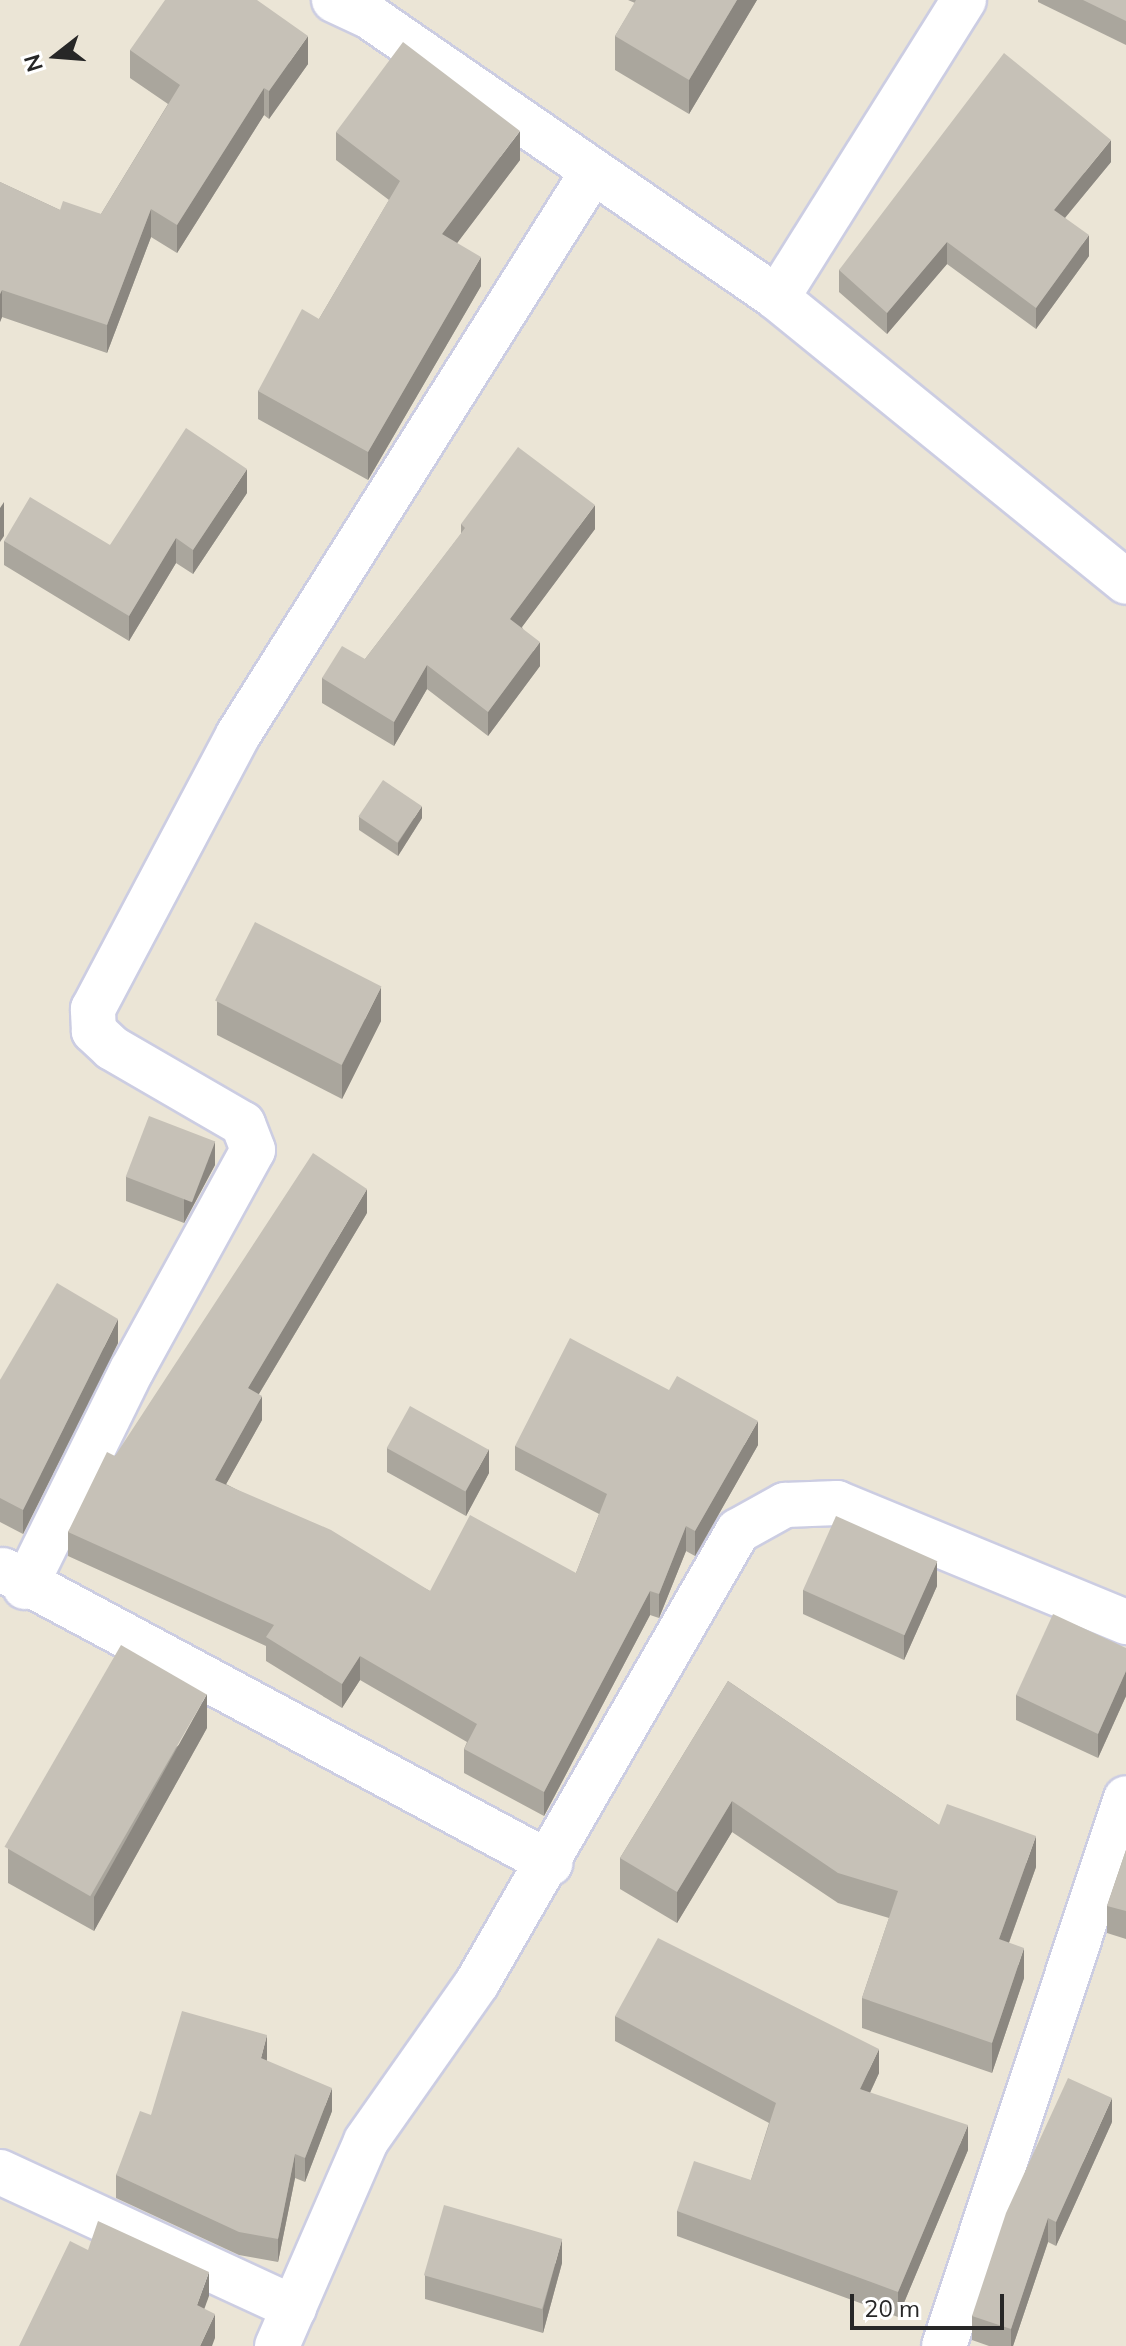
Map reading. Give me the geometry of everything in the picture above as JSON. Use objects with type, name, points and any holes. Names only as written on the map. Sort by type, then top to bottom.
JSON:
[{"type":"street","points":[[334,0],[370,17],[777,298],[1126,582]]},
{"type":"street","points":[[777,298],[964,0]]},
{"type":"street","points":[[550,1863],[12,1577],[132,1370],[253,1150],[243,1124],[112,1048],[94,1031],[93,1009],[238,735],[593,171]]},
{"type":"street","points":[[0,2172],[285,2327],[366,2141],[550,1863],[738,1531],[785,1505],[837,1503],[1126,1622]]},
{"type":"street","points":[[944,2346],[1126,1798]]},
{"type":"building","points":[[165,0],[257,0],[308,36],[269,91],[264,88],[177,225],[151,209],[107,325],[2,290],[0,294],[0,182],[60,210],[63,201],[101,214],[180,85],[130,50]]},
{"type":"building","points":[[636,0],[737,0],[689,80],[615,36]]},
{"type":"building","points":[[1083,0],[1126,0],[1126,21]]},
{"type":"building","points":[[403,42],[520,131],[442,234],[481,257],[368,452],[258,391],[302,309],[319,319],[400,181],[336,132]]},
{"type":"building","points":[[1004,53],[1111,140],[1054,210],[1089,235],[1036,308],[947,242],[887,313],[839,270]]},
{"type":"building","points":[[186,428],[247,469],[193,550],[176,538],[129,616],[4,541],[30,497],[110,545]]},
{"type":"building","points":[[518,447],[595,505],[510,619],[540,642],[488,712],[427,665],[394,722],[322,678],[342,646],[365,659],[465,528],[461,524]]},
{"type":"building","points":[[383,780],[422,806],[397,843],[358,816]]},
{"type":"building","points":[[255,922],[382,986],[342,1065],[215,1000]]},
{"type":"building","points":[[149,1116],[215,1141],[192,1202],[126,1177]]},
{"type":"building","points":[[313,1153],[367,1189],[248,1388],[262,1396],[215,1480],[331,1530],[430,1591],[470,1515],[576,1573],[607,1494],[515,1446],[570,1338],[669,1390],[677,1376],[758,1421],[695,1531],[686,1526],[659,1594],[650,1591],[544,1792],[464,1749],[477,1724],[360,1656],[342,1684],[266,1637],[274,1625],[68,1532],[107,1452],[115,1456]]},
{"type":"building","points":[[57,1283],[118,1319],[23,1510],[0,1498],[0,1380]]},
{"type":"building","points":[[410,1406],[489,1450],[465,1492],[387,1448]]},
{"type":"building","points":[[836,1516],[937,1561],[904,1635],[803,1590]]},
{"type":"building","points":[[1053,1614],[1126,1648],[1126,1671],[1098,1734],[1016,1695]]},
{"type":"building","points":[[121,1645],[207,1694],[90,1896],[4,1847]]},
{"type":"building","points":[[728,1681],[939,1825],[947,1804],[1036,1836],[999,1939],[1024,1948],[992,2043],[862,1998],[898,1891],[838,1873],[732,1801],[677,1892],[620,1858]]},
{"type":"building","points":[[1126,1850],[1126,1911],[1107,1906]]},
{"type":"building","points":[[658,1938],[879,2049],[860,2089],[968,2125],[898,2292],[677,2211],[694,2161],[751,2180],[776,2103],[615,2016]]},
{"type":"building","points":[[182,2011],[267,2035],[261,2058],[332,2088],[305,2158],[295,2154],[278,2239],[239,2232],[116,2175],[140,2111],[151,2115]]},
{"type":"building","points":[[1068,2078],[1112,2098],[1056,2222],[1048,2218],[1011,2329],[972,2316],[1006,2213]]},
{"type":"building","points":[[444,2205],[562,2239],[542,2309],[424,2275]]},
{"type":"building","points":[[98,2221],[209,2272],[197,2305],[215,2314],[200,2346],[19,2346],[70,2241],[88,2250]]}]
